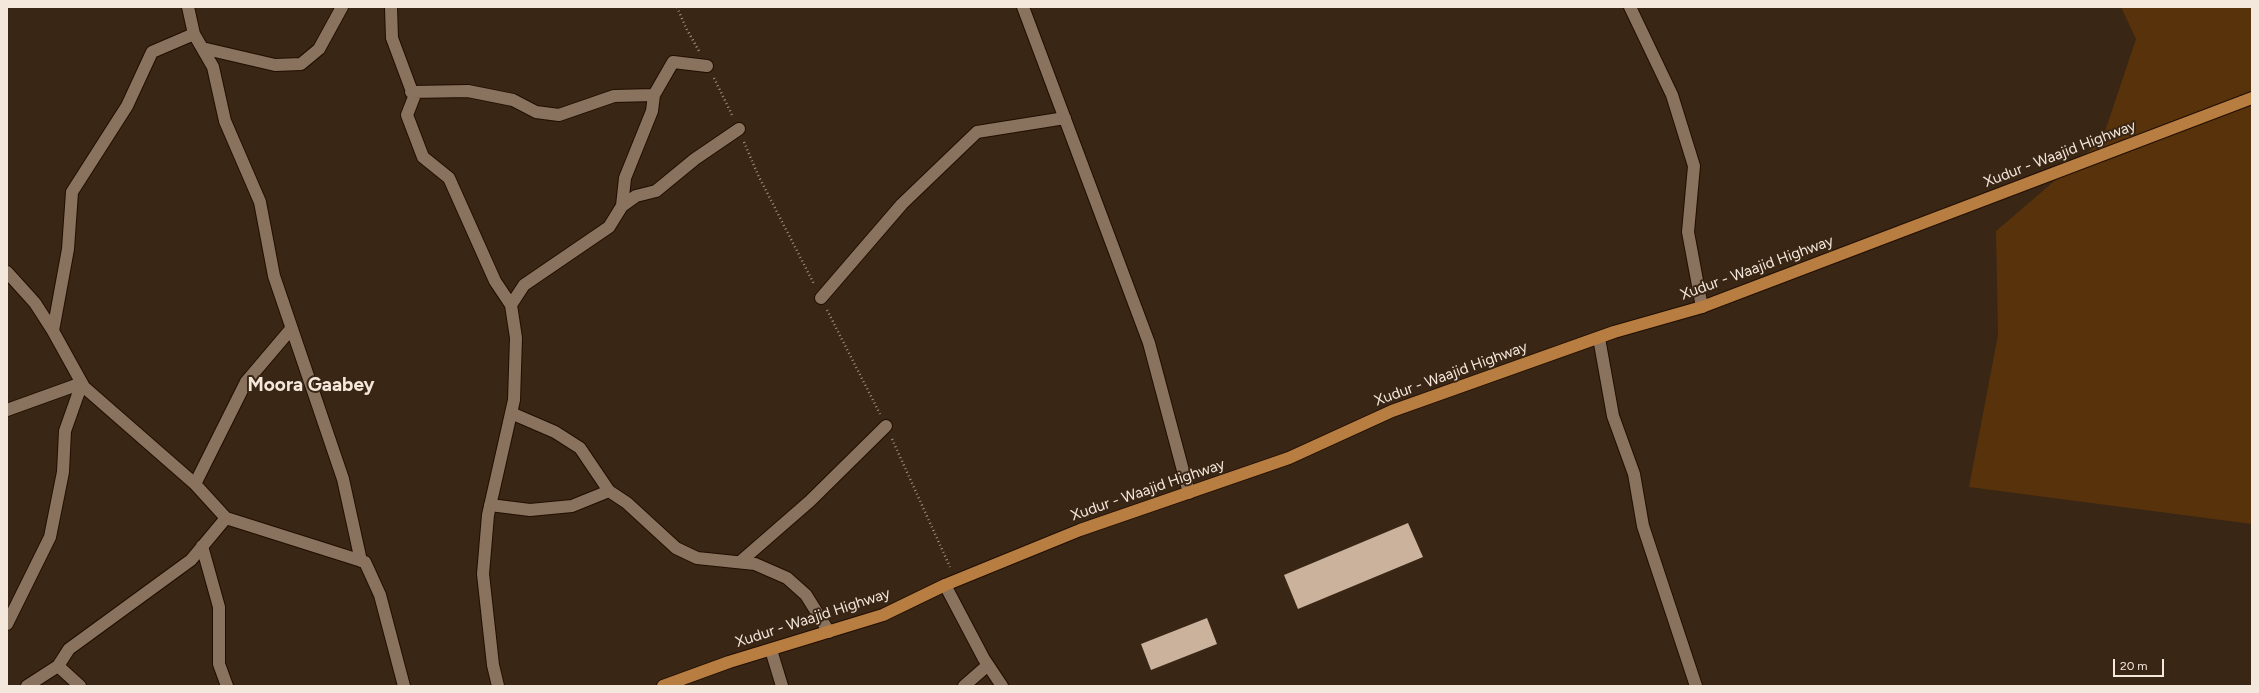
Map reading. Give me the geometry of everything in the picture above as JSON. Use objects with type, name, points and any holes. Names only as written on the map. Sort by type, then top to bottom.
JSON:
[{"type":"main road","name":"Xudur - Waajid Highway","points":[[663,686],[883,615],[950,583],[1080,530],[1289,458],[1392,411],[1599,338],[1702,307],[2252,98]]},
{"type":"street","points":[[188,7],[194,34],[213,67],[225,121],[260,202],[274,276],[291,329],[344,479],[361,561]]},
{"type":"street","points":[[202,48],[275,64],[301,64],[319,49],[342,7]]},
{"type":"street","points":[[390,7],[392,38],[414,97],[407,115],[423,157],[449,178],[495,281],[511,305],[516,338],[514,400],[490,505],[482,574],[493,665],[498,686]]},
{"type":"street","points":[[1023,7],[1149,343],[1189,492]]},
{"type":"street","points":[[1630,7],[1672,95],[1694,166],[1688,232],[1702,307]]},
{"type":"street","points":[[54,331],[68,249],[72,192],[127,106],[152,52],[194,34]]},
{"type":"street","points":[[622,206],[625,178],[652,111],[654,95],[673,62],[707,66]]},
{"type":"street","points":[[412,92],[468,90],[513,100],[536,112],[559,115],[614,96],[654,95]]},
{"type":"street","points":[[821,298],[902,204],[977,132],[1065,118]]},
{"type":"street","points":[[511,305],[524,286],[609,227],[622,206],[636,196],[656,191],[695,159],[739,129]]},
{"type":"street","points":[[7,272],[34,303],[54,331],[82,383],[195,484],[226,518],[365,562],[380,595],[404,686]]},
{"type":"street","points":[[195,484],[246,382],[291,329]]},
{"type":"street","points":[[1599,338],[1613,416],[1634,474],[1643,526],[1696,686]]},
{"type":"street","points":[[7,410],[82,383]]},
{"type":"street","points":[[7,624],[50,537],[64,472],[65,431],[82,383]]},
{"type":"street","points":[[511,414],[555,432],[580,448],[609,491],[627,503],[676,548],[696,558],[755,564],[787,578],[806,595],[829,632]]},
{"type":"street","points":[[740,562],[810,501],[886,426]]},
{"type":"street","points":[[490,505],[530,510],[572,506],[609,491]]},
{"type":"street","points":[[27,686],[58,666],[69,649],[191,560],[226,518]]},
{"type":"street","points":[[202,546],[219,607],[219,664],[227,686]]},
{"type":"street","points":[[950,583],[988,665],[1002,686]]},
{"type":"street","points":[[771,650],[782,686]]},
{"type":"street","points":[[964,686],[988,665]]},
{"type":"street","points":[[58,666],[80,686]]},
{"type":"path","points":[[677,7],[686,28],[726,99],[758,175],[886,426],[950,583]]},
{"type":"shaded area","points":[[2121,7],[2252,7],[2252,524],[1969,487],[1998,335],[1996,231],[2102,140],[2136,39]]},
{"type":"building","points":[[1408,523],[1423,557],[1298,609],[1284,575]]},
{"type":"building","points":[[1207,618],[1217,644],[1151,670],[1141,644]]},
{"type":"district","name":"Moora Gaabey","points":[[311,385]]}]
